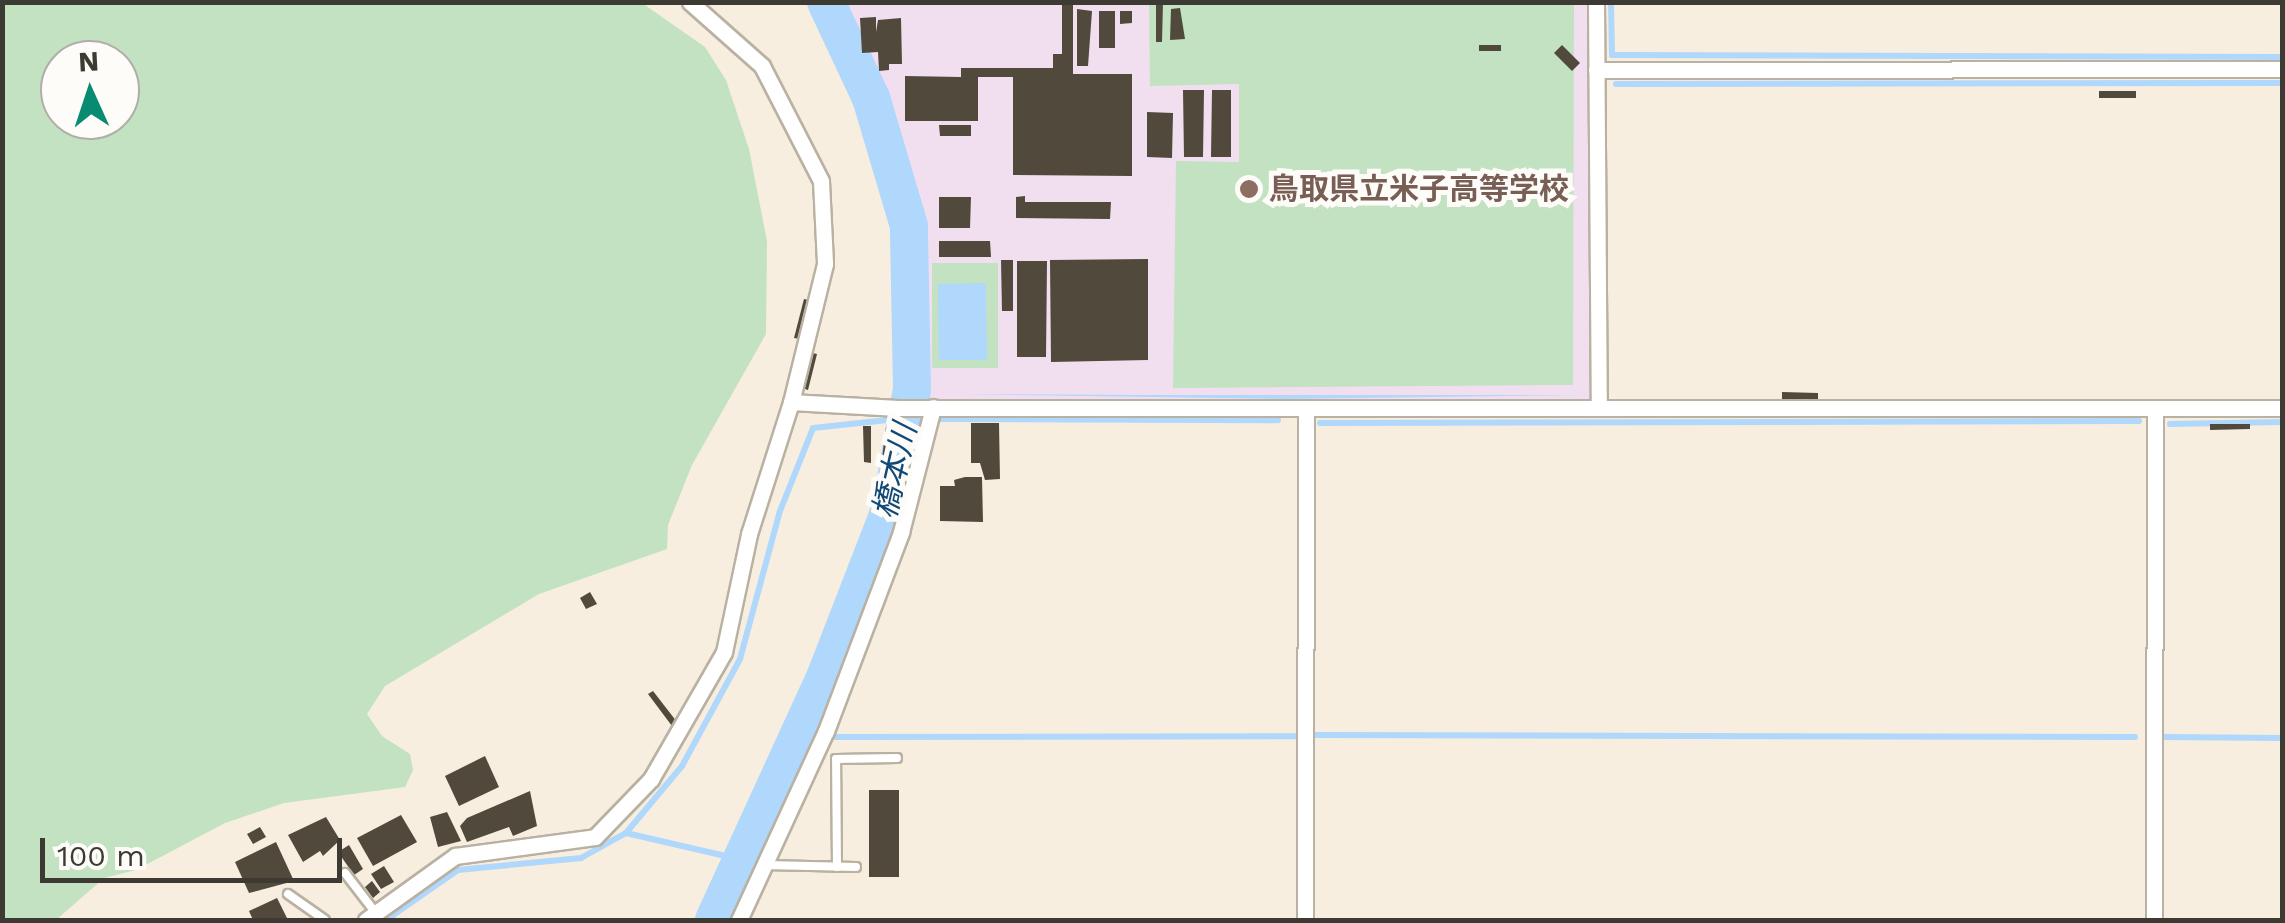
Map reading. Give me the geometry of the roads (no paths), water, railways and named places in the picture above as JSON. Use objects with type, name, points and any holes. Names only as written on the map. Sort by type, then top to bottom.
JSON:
[{"type":"street","points":[[370,916],[455,856],[595,836],[651,779],[724,652],[750,534],[791,402],[825,264],[821,181],[762,66],[690,2]]},
{"type":"street","points":[[1596,2],[1599,408]]},
{"type":"street","points":[[1596,70],[2282,69]]},
{"type":"street","points":[[791,402],[898,408],[2282,408]]},
{"type":"street","points":[[739,920],[826,731],[902,532],[928,408]]},
{"type":"street","points":[[1305,920],[1306,408]]},
{"type":"street","points":[[2154,920],[2155,408]]},
{"type":"lane","points":[[837,866],[836,759],[897,758]]},
{"type":"lane","points":[[764,865],[856,867]]},
{"type":"lane","points":[[345,873],[370,916]]},
{"type":"lane","points":[[288,894],[325,920]]},
{"type":"water","points":[[986,283],[987,360],[939,360],[938,284]]},
{"type":"water","points":[[959,394],[1144,395],[1585,395],[1284,399]]},
{"type":"waterway","name":"橋本川","points":[[714,920],[826,675],[891,507],[912,389],[909,226],[871,98],[826,2]]},
{"type":"waterway","points":[[1611,2],[1612,55],[2282,57]]},
{"type":"waterway","points":[[1616,84],[2282,83]]},
{"type":"waterway","points":[[941,419],[1278,420]]},
{"type":"waterway","points":[[386,920],[458,870],[581,858],[626,833],[682,766],[740,659],[780,511],[813,428],[888,420]]},
{"type":"waterway","points":[[1320,423],[2139,421]]},
{"type":"waterway","points":[[2170,424],[2282,422]]},
{"type":"waterway","points":[[1315,735],[2135,737]]},
{"type":"waterway","points":[[835,737],[1301,736]]},
{"type":"waterway","points":[[2162,737],[2282,738]]},
{"type":"waterway","points":[[626,833],[743,860]]},
{"type":"place","name":"鳥取県立米子高等学校","points":[[1249,189]]}]
